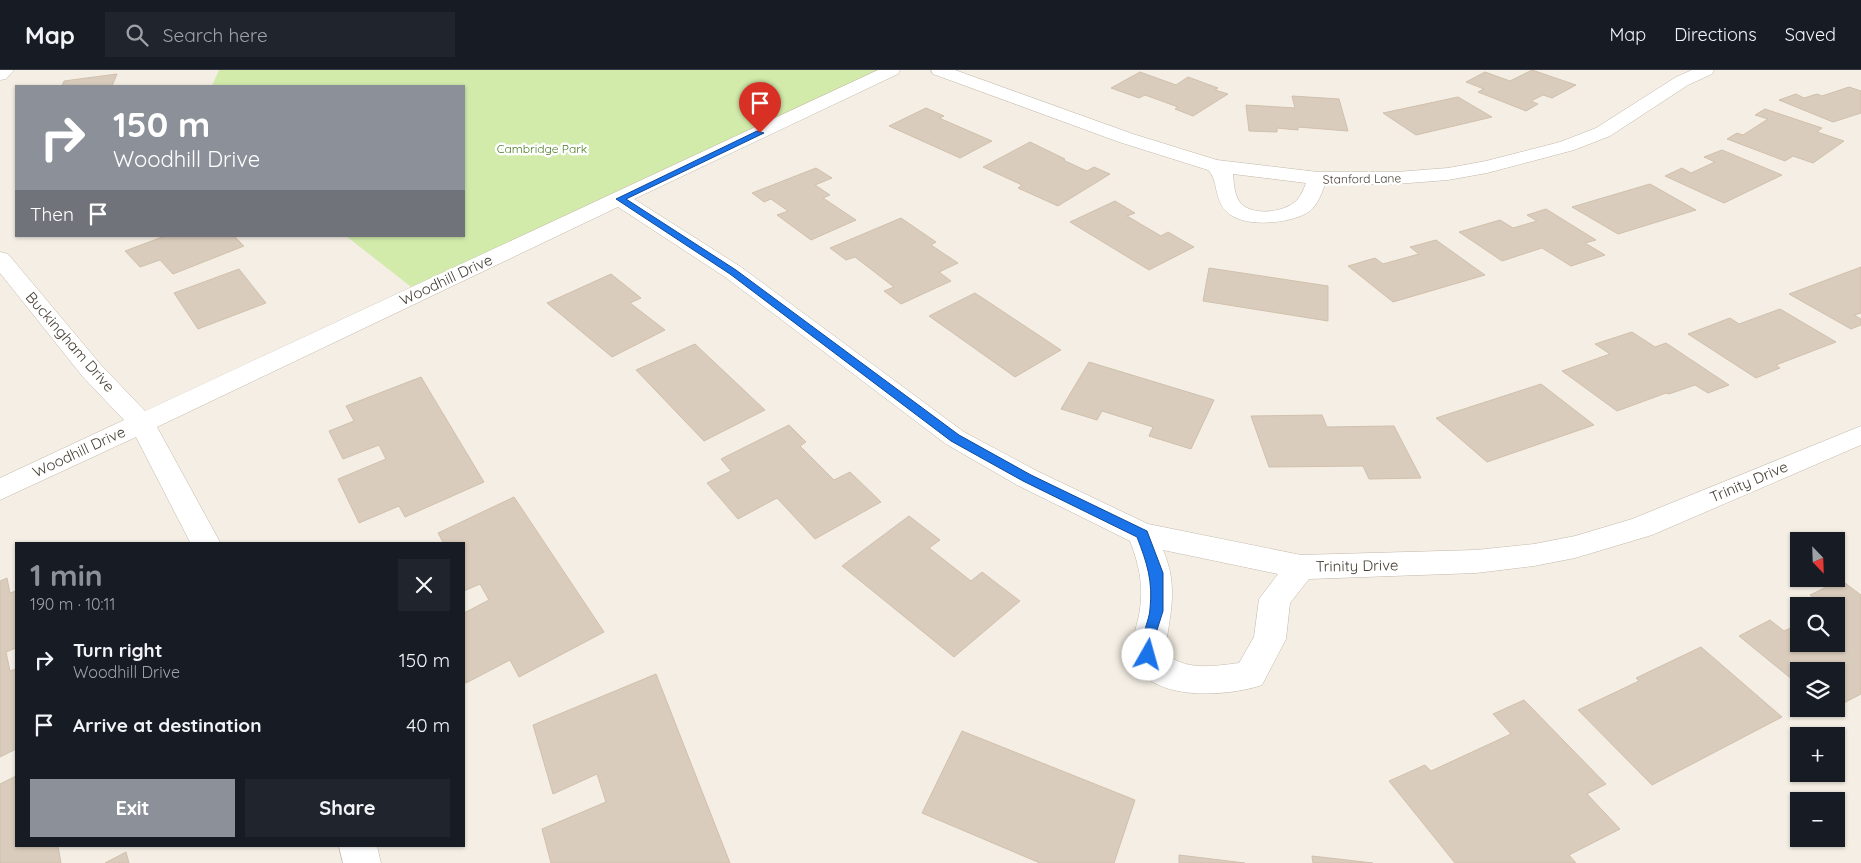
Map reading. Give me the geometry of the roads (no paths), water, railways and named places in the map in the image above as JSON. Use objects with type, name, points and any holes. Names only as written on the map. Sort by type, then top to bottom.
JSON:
[{"type":"street","points":[[0,75],[6,70]]},
{"type":"street","name":"Woodhill Drive","points":[[0,490],[892,70]]},
{"type":"street","points":[[939,70],[1126,138],[1215,166],[1318,178]]},
{"type":"street","name":"Stanford Lane","points":[[1215,166],[1223,173],[1224,188],[1234,208],[1250,215],[1267,217],[1291,213],[1305,205],[1318,178],[1396,178],[1448,174],[1487,167],[1567,146],[1603,132],[1682,81],[1706,70]]},
{"type":"street","points":[[620,199],[733,272],[955,438],[1010,470],[1142,534],[1301,567]]},
{"type":"street","name":"Buckingham Drive","points":[[0,258],[92,371],[142,423],[205,542]]},
{"type":"street","name":"Trinity Drive","points":[[1142,534],[1156,573],[1156,611],[1151,630],[1148,655],[1163,671],[1187,678],[1228,680],[1250,675],[1270,639],[1275,599],[1301,567],[1459,563],[1535,555],[1608,538],[1642,527],[1861,435]]},
{"type":"street","points":[[358,847],[362,863]]},
{"type":"park label","name":"Cambridge Park","points":[[542,149]]}]
